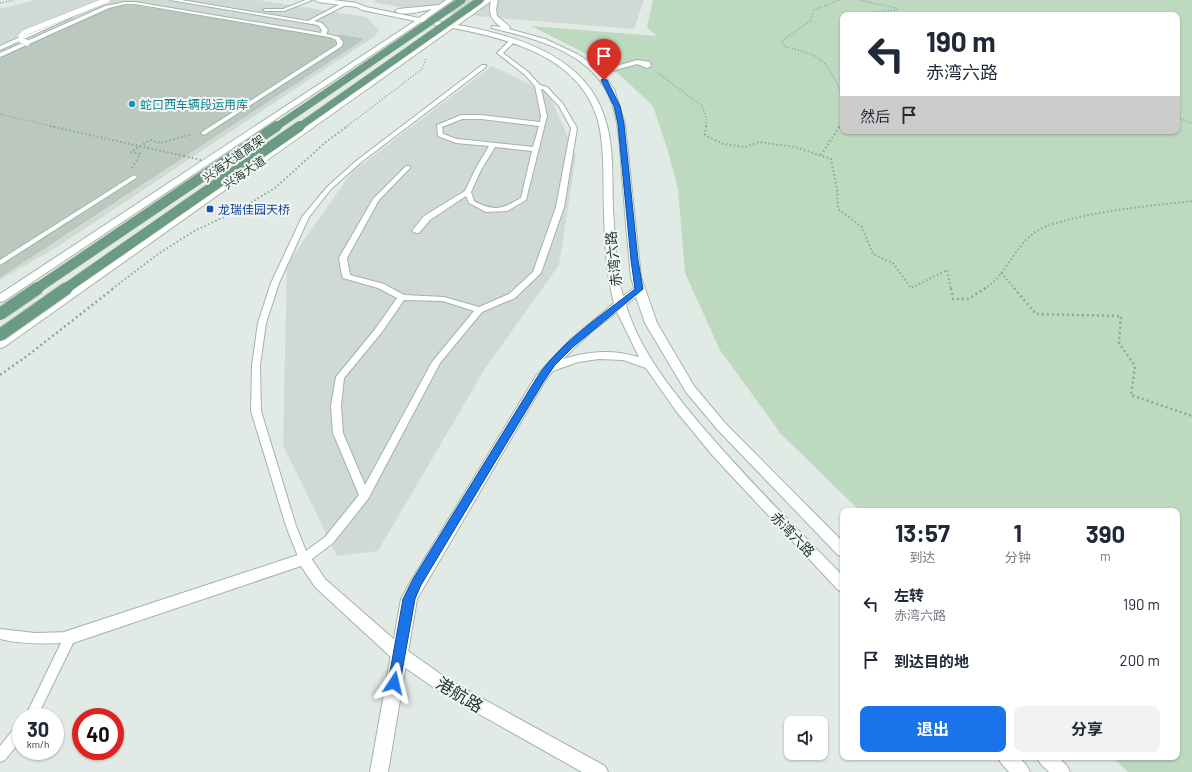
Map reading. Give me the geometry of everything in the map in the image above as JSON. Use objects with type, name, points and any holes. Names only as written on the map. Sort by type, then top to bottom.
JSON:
[{"type":"main road","name":"兴海大道高架","points":[[0,314],[462,0]]},
{"type":"main road","name":"兴海大道高架","points":[[0,335],[480,0]]},
{"type":"street","points":[[318,0],[473,22]]},
{"type":"street","points":[[357,6],[366,0]]},
{"type":"street","name":"兴海大道","points":[[0,344],[489,0]]},
{"type":"street","points":[[495,0],[491,12],[493,17],[515,36]]},
{"type":"street","points":[[397,11],[426,8],[448,1]]},
{"type":"street","points":[[0,299],[448,1]]},
{"type":"street","points":[[357,6],[376,11],[392,21]]},
{"type":"street","name":"赤湾六路","points":[[376,11],[492,34],[515,36],[565,65],[587,88],[603,122],[611,258],[616,290],[620,305],[637,343],[677,405],[704,437],[746,485],[840,583]]},
{"type":"street","name":"赤湾六路","points":[[486,25],[515,36],[560,48],[580,59],[597,73],[610,90],[617,106],[621,124],[635,266],[639,289],[651,323],[690,389],[740,447],[840,548]]},
{"type":"street","points":[[388,41],[395,29]]},
{"type":"street","points":[[597,73],[637,62],[647,64],[647,66]]},
{"type":"street","points":[[379,772],[409,599],[417,583],[547,369],[570,345],[639,289]]},
{"type":"street","points":[[547,369],[581,357],[607,354],[622,355],[650,365]]},
{"type":"street","points":[[70,637],[304,559]]},
{"type":"street","name":"港航路","points":[[304,559],[320,583],[399,654],[446,687],[600,772]]},
{"type":"street","points":[[1010,760],[1021,772]]},
{"type":"street","points":[[1049,760],[1061,772]]},
{"type":"lane","points":[[27,43],[21,40],[21,36],[26,32],[107,0]]},
{"type":"lane","points":[[0,48],[95,6],[117,0]]},
{"type":"lane","points":[[172,0],[320,24],[325,30],[323,35]]},
{"type":"lane","points":[[209,0],[275,11],[292,8],[310,0]]},
{"type":"lane","points":[[0,56],[107,7],[125,3],[135,3],[330,36],[337,38],[340,42],[340,46],[204,133]]},
{"type":"lane","points":[[309,22],[344,4]]},
{"type":"lane","points":[[484,66],[358,162],[329,188],[306,218],[275,283],[262,323],[256,365],[256,411],[291,526],[304,559],[329,540],[364,496],[436,362],[479,310],[512,296],[536,273],[560,207],[574,128],[561,105],[545,88],[538,86],[526,73],[500,53],[515,36]]},
{"type":"lane","points":[[468,192],[471,202],[486,210],[507,209],[524,199],[544,116],[538,86]]},
{"type":"lane","points":[[536,149],[456,141],[440,135],[439,126],[461,117],[481,117],[542,124]]},
{"type":"lane","points":[[416,231],[427,218],[468,192],[478,170],[493,145]]},
{"type":"lane","points":[[408,167],[376,199],[343,258],[346,276],[381,286],[402,297],[444,300],[479,310]]},
{"type":"lane","points":[[0,263],[134,176]]},
{"type":"lane","points":[[364,496],[338,433],[336,406],[340,377],[379,330],[402,297]]},
{"type":"lane","points":[[0,634],[8,636],[52,638],[70,637],[34,708]]},
{"type":"lane","points":[[0,756],[12,741]]},
{"type":"path","points":[[0,3],[16,0]]},
{"type":"path","points":[[839,0],[814,10],[810,21],[782,43],[785,46],[812,54],[821,60],[831,72],[840,89]]},
{"type":"path","points":[[859,0],[896,8],[897,10],[874,12]]},
{"type":"path","points":[[0,375],[27,356],[158,254],[196,230],[254,202],[275,188],[327,141],[422,69],[428,52]]},
{"type":"path","points":[[647,66],[647,72],[660,73],[678,88],[702,104],[707,118],[705,135],[723,144],[746,147],[759,142],[796,147],[830,159],[838,189],[838,209],[862,227],[873,254],[893,263],[911,288],[948,270],[953,299],[968,299],[993,284],[1027,239],[1037,231],[1061,222],[1100,212],[1192,201]]},
{"type":"path","points":[[0,114],[184,156]]},
{"type":"path","points":[[1180,119],[1192,124]]},
{"type":"path","points":[[821,155],[840,125]]},
{"type":"path","points":[[134,176],[132,168],[133,164],[140,154],[131,152],[140,146],[150,140],[160,143],[181,136],[204,133]]},
{"type":"path","points":[[1001,273],[1036,314],[1121,316],[1119,343],[1135,366],[1131,395],[1192,416]]},
{"type":"shaded area","name":"蛇口西车辆段运用库","points":[[35,0],[258,0],[366,17],[379,30],[375,36],[57,247],[0,280],[0,9]]},
{"type":"shaded area","points":[[376,0],[644,0],[634,29],[417,10],[372,2]]},
{"type":"shaded area","points":[[492,66],[549,94],[576,156],[559,265],[486,367],[378,551],[337,556],[283,445],[287,264],[352,172]]},
{"type":"green space","points":[[653,0],[1192,0],[1192,772],[1128,772],[1115,760],[1180,760],[1180,508],[857,508],[781,434],[720,350],[685,273],[678,189],[667,148],[653,106],[619,74],[575,48],[531,26],[657,36],[647,27]]},
{"type":"building","name":"蛇口西车辆段运用库","points":[[135,6],[329,38],[336,42],[336,44],[201,131],[200,133],[203,136],[343,47],[344,41],[339,35],[363,39],[0,277],[0,266],[138,177],[133,174],[0,258],[0,58],[109,9]]},
{"type":"place","name":"蛇口西车辆段运用库","points":[[132,104]]},
{"type":"place","name":"龙瑞佳园天桥","points":[[210,209]]},
{"type":"route","points":[[394,683],[409,599],[417,583],[540,379],[552,363],[570,345],[639,289],[634,260],[621,124],[617,106],[604,80]]}]
